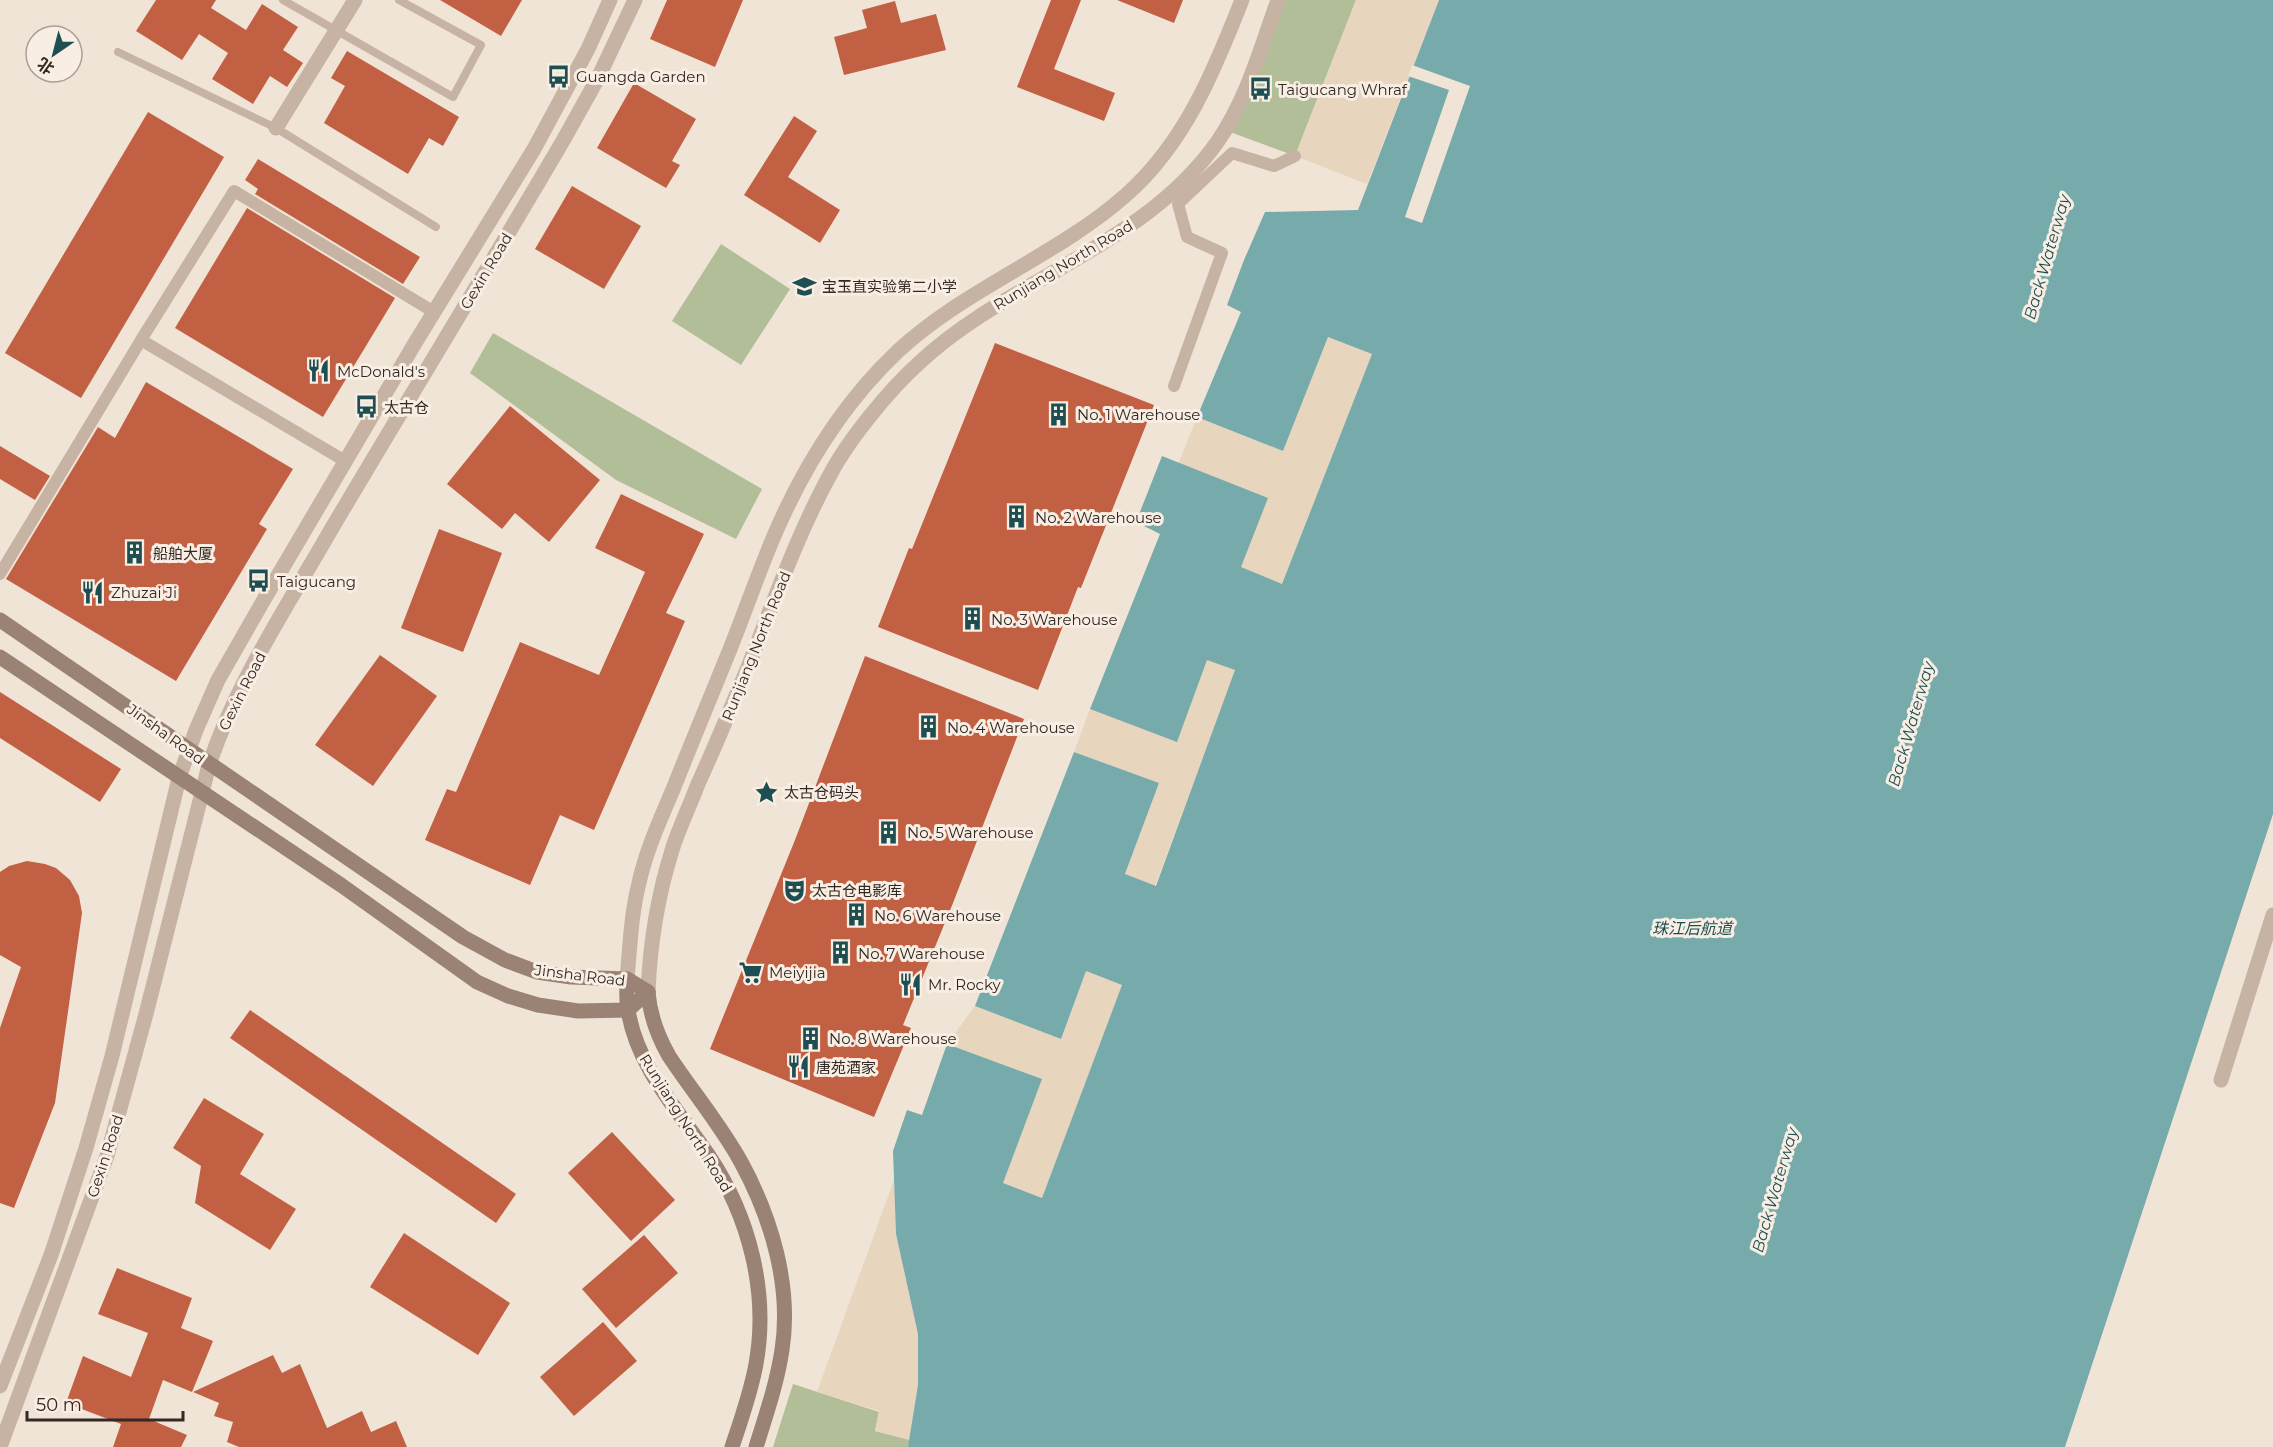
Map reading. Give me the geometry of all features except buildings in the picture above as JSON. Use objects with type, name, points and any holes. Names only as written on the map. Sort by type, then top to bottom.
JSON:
[{"type":"main road","name":"Jinsha Road","points":[[0,620],[463,937],[505,960],[537,972],[571,977],[627,979],[648,992],[628,1010],[578,1011],[538,1005],[508,996],[477,982],[341,885],[0,657]]},
{"type":"main road","name":"Runjiang North Road","points":[[627,979],[628,1010],[636,1040],[645,1061],[657,1083],[724,1181],[737,1207],[749,1241],[757,1276],[760,1335],[756,1365],[732,1447]]},
{"type":"main road","name":"Runjiang North Road","points":[[648,992],[652,1019],[659,1038],[741,1162],[758,1199],[778,1259],[785,1316],[782,1348],[769,1408],[756,1447]]},
{"type":"street","points":[[276,128],[356,0]]},
{"type":"street","name":"Gexin Road","points":[[0,1386],[51,1256],[89,1137],[112,1056],[179,778],[218,680],[345,461],[555,112],[588,49],[610,0]]},
{"type":"street","name":"Gexin Road","points":[[0,1447],[107,1156],[133,1064],[209,765],[233,705],[279,620],[558,149],[598,78],[634,0]]},
{"type":"street","name":"Runjiang North Road","points":[[627,979],[634,909],[639,881],[651,843],[777,529],[817,451],[856,396],[879,370],[913,338],[974,294],[1082,227],[1125,196],[1148,174],[1184,127],[1197,103],[1242,0]]},
{"type":"street","name":"Runjiang North Road","points":[[648,992],[657,910],[674,845],[831,471],[846,448],[902,380],[931,353],[986,312],[1118,233],[1171,193],[1190,175],[1204,160],[1230,121],[1251,75],[1278,0]]},
{"type":"street","points":[[1174,387],[1222,253],[1187,237],[1178,204],[1232,153],[1274,166],[1295,156]]},
{"type":"street","points":[[0,574],[234,191],[434,312]]},
{"type":"street","points":[[141,340],[345,461]]},
{"type":"street","points":[[2222,1080],[2273,915]]},
{"type":"lane","points":[[283,0],[453,97],[481,45],[399,0]]},
{"type":"lane","points":[[118,52],[276,128],[436,227]]},
{"type":"green space","points":[[1283,0],[1356,0],[1295,156],[1230,132]]},
{"type":"green space","points":[[721,244],[790,289],[741,365],[672,321]]},
{"type":"green space","points":[[493,333],[762,489],[736,539],[616,480],[470,373]]},
{"type":"green space","points":[[793,1384],[879,1412],[875,1431],[910,1440],[908,1447],[773,1447]]},
{"type":"shaded area","points":[[1356,0],[1439,0],[1367,184],[1295,156]]},
{"type":"shaded area","points":[[1328,337],[1372,354],[1282,584],[1241,567],[1179,462],[1197,417],[1283,451]]},
{"type":"shaded area","points":[[1207,659],[1236,670],[1155,886],[1125,875],[1159,783],[1074,752],[1090,709],[1177,741]]},
{"type":"shaded area","points":[[1086,971],[1122,985],[1042,1198],[1003,1183],[1041,1079],[947,1044],[975,1006],[1061,1039]]},
{"type":"shaded area","points":[[894,1180],[896,1234],[918,1334],[918,1385],[910,1440],[875,1431],[879,1411],[817,1392]]},
{"type":"water","name":"珠江后航道","points":[[1439,0],[2273,0],[2273,814],[2065,1447],[908,1447],[918,1385],[918,1334],[896,1234],[893,1151],[907,1110],[922,1115],[947,1044],[1042,1079],[1003,1183],[1042,1198],[1122,985],[1086,971],[1061,1039],[975,1006],[1074,752],[1159,783],[1125,874],[1156,886],[1235,670],[1207,660],[1177,742],[1090,709],[1160,534],[1136,522],[1162,456],[1268,498],[1241,567],[1282,584],[1372,354],[1328,337],[1283,451],[1197,417],[1241,312],[1227,305],[1265,212],[1358,210]]},
{"type":"pier","points":[[1412,65],[1470,86],[1422,223],[1405,217],[1449,90],[1408,76]]},
{"type":"place","name":"Guangda Garden","points":[[558,76]]},
{"type":"place","name":"Taigucang Whraf","points":[[1260,89]]},
{"type":"place","name":"宝玉直实验第二小学","points":[[804,286]]},
{"type":"place","name":"McDonald's","points":[[319,371]]},
{"type":"place","name":"太古仓","points":[[366,407]]},
{"type":"place","name":"No. 1 Warehouse","points":[[1059,414]]},
{"type":"place","name":"No. 2 Warehouse","points":[[1017,517]]},
{"type":"place","name":"船舶大厦","points":[[135,553]]},
{"type":"place","name":"Taigucang","points":[[259,581]]},
{"type":"place","name":"Zhuzai Ji","points":[[93,592]]},
{"type":"place","name":"No. 3 Warehouse","points":[[973,619]]},
{"type":"place","name":"No. 4 Warehouse","points":[[929,727]]},
{"type":"place","name":"太古仓码头","points":[[766,792]]},
{"type":"place","name":"No. 5 Warehouse","points":[[889,832]]},
{"type":"place","name":"太古仓电影库","points":[[794,890]]},
{"type":"place","name":"No. 6 Warehouse","points":[[856,915]]},
{"type":"place","name":"No. 7 Warehouse","points":[[840,953]]},
{"type":"place","name":"Meiyijia","points":[[751,972]]},
{"type":"place","name":"Mr. Rocky","points":[[910,984]]},
{"type":"place","name":"No. 8 Warehouse","points":[[811,1038]]},
{"type":"place","name":"唐苑酒家","points":[[798,1067]]},
{"type":"water label","name":"Back Waterway","points":[[2047,257]]},
{"type":"water label","name":"Back Waterway","points":[[1911,724]]},
{"type":"water label","name":"Back Waterway","points":[[1775,1190]]}]
